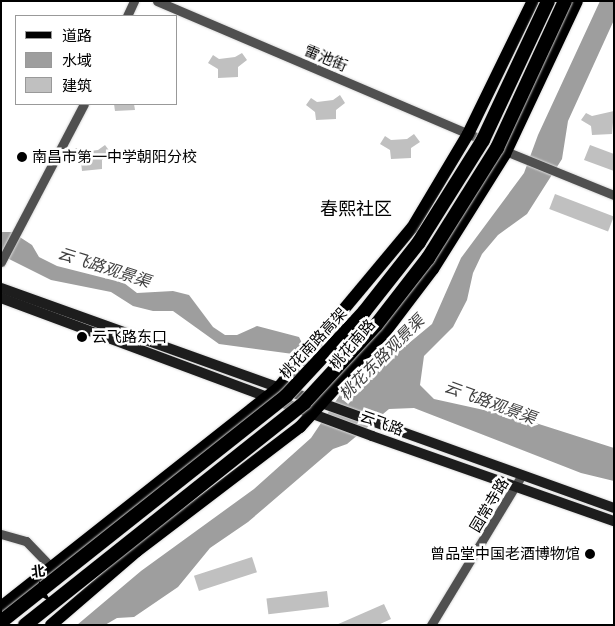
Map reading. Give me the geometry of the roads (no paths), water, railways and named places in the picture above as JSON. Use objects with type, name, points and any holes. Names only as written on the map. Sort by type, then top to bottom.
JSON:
[{"type":"highway","name":"桃花南路高架","points":[[1,622],[286,396],[364,312],[419,242],[483,140],[548,1]]},
{"type":"highway","points":[[25,625],[304,403],[376,325],[428,258],[501,150],[565,1]]},
{"type":"main road","name":"桃花南路","points":[[1,607],[274,392],[327,332],[412,228],[468,134],[533,1]]},
{"type":"main road","name":"桃花南路","points":[[51,625],[137,551],[279,441],[300,428],[320,409],[433,269],[501,150],[577,1]]},
{"type":"main road","name":"云飞路","points":[[1,288],[320,409],[378,425],[614,508]]},
{"type":"main road","name":"云飞路","points":[[1,298],[274,392]]},
{"type":"main road","points":[[327,332],[366,353]]},
{"type":"main road","name":"云飞路","points":[[320,409],[372,436],[614,521]]},
{"type":"main road","points":[[244,416],[279,441]]},
{"type":"street","points":[[127,15],[134,1]]},
{"type":"street","name":"雷池街","points":[[157,1],[483,140]]},
{"type":"street","points":[[2,261],[83,105]]},
{"type":"street","points":[[501,150],[614,195]]},
{"type":"street","name":"园常寺路","points":[[431,625],[516,488],[522,475]]},
{"type":"street","points":[[1,534],[26,542],[51,567]]},
{"type":"water","name":"桃花东路观景渠","points":[[600,1],[614,1],[614,20],[568,121],[562,159],[527,214],[498,235],[482,254],[473,273],[467,300],[453,327],[424,356],[420,385],[434,399],[520,418],[614,448],[614,481],[581,473],[414,408],[389,409],[347,444],[333,449],[248,522],[210,548],[178,587],[134,617],[117,618],[105,625],[77,625],[141,571],[254,489],[311,438],[352,377],[377,350],[397,353],[432,324],[461,258],[524,173],[538,135]]},
{"type":"water","points":[[1,232],[12,232],[32,245],[39,257],[57,266],[124,283],[137,293],[173,291],[189,295],[213,327],[225,335],[237,335],[257,326],[299,337],[304,347],[293,354],[219,344],[173,311],[153,311],[133,306],[111,292],[51,280],[1,255]]},
{"type":"place","name":"南昌市第一中学朝阳分校","points":[[22,157]]},
{"type":"place","name":"云飞路东口","points":[[82,337]]},
{"type":"place","name":"曾品堂中国老酒博物馆","points":[[590,554]]},
{"type":"district","name":"春熙社区","points":[[356,209]]},
{"type":"water label","name":"云飞路观景渠","points":[[104,268]]},
{"type":"water label","name":"云飞路观景渠","points":[[490,403]]}]
